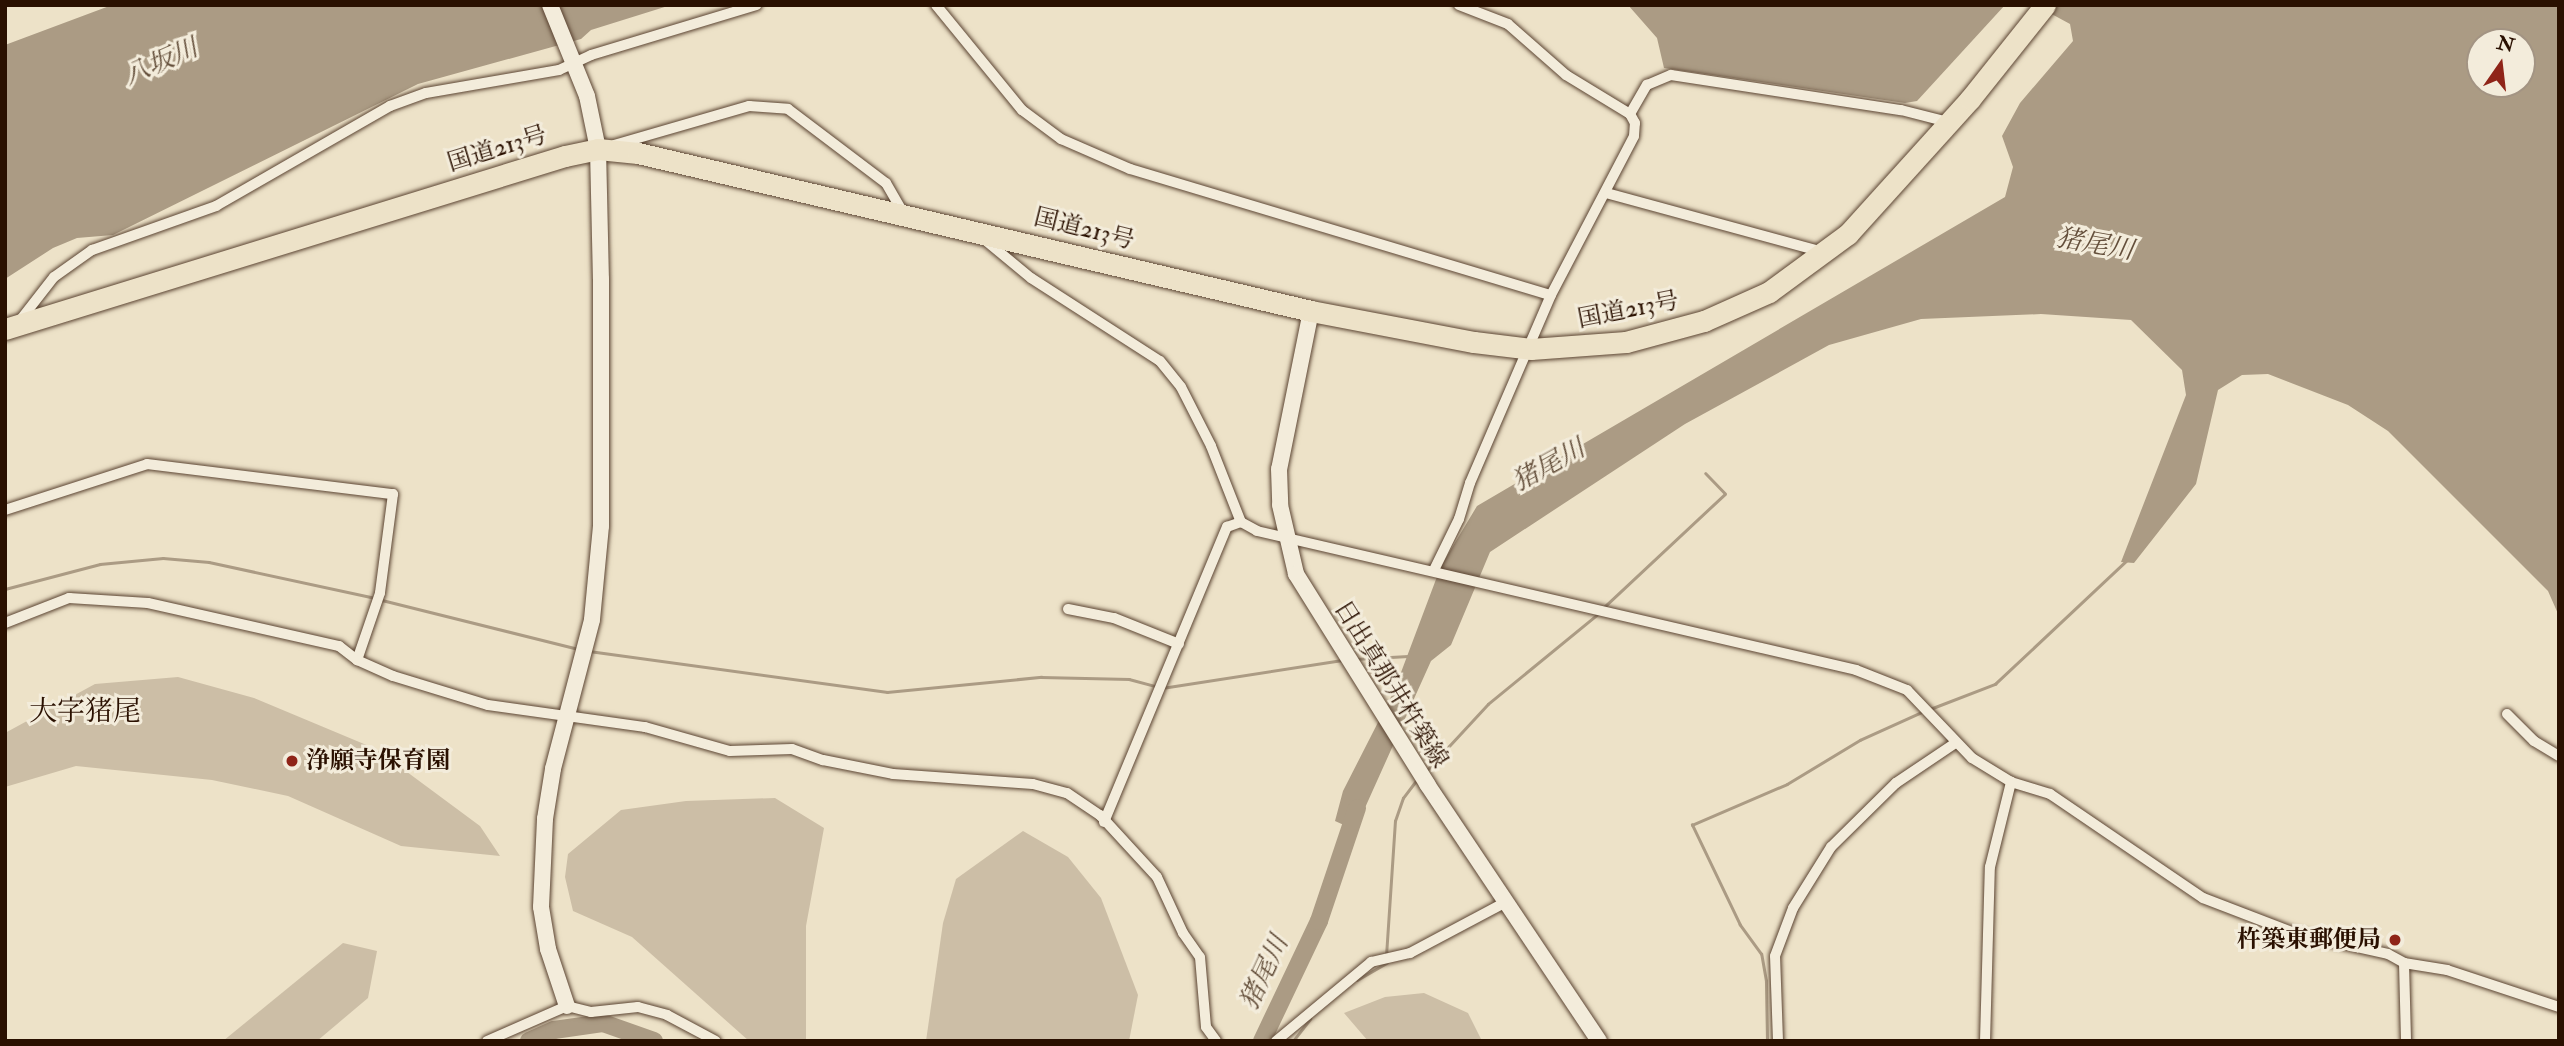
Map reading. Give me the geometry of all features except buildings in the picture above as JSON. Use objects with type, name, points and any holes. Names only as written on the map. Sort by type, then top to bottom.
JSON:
[{"type":"highway","name":"国道213号","points":[[11,327],[565,156],[598,149],[638,153],[971,228],[1311,311],[1531,349],[1626,342],[1704,321],[1769,292],[1824,253],[1879,204],[2042,9]]},
{"type":"street","points":[[550,5],[587,96],[598,149],[601,526],[589,638],[570,716],[553,769],[545,819],[541,907],[548,949],[567,1006]]},
{"type":"street","points":[[11,327],[54,277],[92,250],[216,206],[390,106],[426,93],[559,70],[757,5]]},
{"type":"street","points":[[936,5],[1022,110],[1062,139],[1143,173],[1551,295]]},
{"type":"street","points":[[1459,5],[1508,24],[1566,75],[1630,114]]},
{"type":"street","points":[[1434,570],[1531,349],[1551,295],[1634,136],[1630,114],[1647,85],[1671,75],[1901,110],[1948,122]]},
{"type":"street","points":[[598,149],[749,106],[788,109],[886,183],[904,214]]},
{"type":"street","points":[[1606,193],[1824,253]]},
{"type":"street","points":[[971,228],[1031,278],[1160,360],[1181,387],[1211,446],[1241,522],[1257,531],[1490,582],[1856,670],[1907,690],[1928,710],[1954,744],[2011,782],[2050,794],[2203,898],[2294,933],[2388,954],[2404,963],[2447,970],[2559,1007]]},
{"type":"street","name":"日出真那井杵築線","points":[[1311,311],[1279,469],[1286,536],[1296,574],[1427,784],[1599,1041]]},
{"type":"street","points":[[5,510],[147,464],[393,494],[378,598],[357,660]]},
{"type":"street","points":[[1104,822],[1227,527],[1241,522]]},
{"type":"street","points":[[5,624],[69,598],[148,603],[339,646],[357,660],[474,701],[645,727],[730,751],[792,749],[823,760],[893,774],[1051,788],[1078,799],[1157,877],[1183,933],[1200,957],[1206,1027],[1216,1041]]},
{"type":"street","points":[[1068,609],[1114,618],[1179,644]]},
{"type":"street","points":[[2507,714],[2534,741],[2559,756]]},
{"type":"street","points":[[1778,1041],[1774,956],[1793,908],[1831,847],[1896,783],[1954,744]]},
{"type":"street","points":[[1985,1041],[1990,867],[2011,782]]},
{"type":"street","points":[[1276,1041],[1371,962],[1410,953],[1506,902]]},
{"type":"street","points":[[2404,963],[2406,1041]]},
{"type":"street","points":[[487,1041],[567,1006],[591,1012],[638,1007],[667,1015],[716,1041]]},
{"type":"shaded area","points":[[178,677],[254,698],[376,749],[480,826],[500,856],[401,846],[288,796],[212,780],[76,766],[5,787],[5,733],[95,684]]},
{"type":"shaded area","points":[[775,798],[824,828],[806,926],[806,1041],[749,1041],[632,937],[573,911],[565,877],[568,854],[621,810],[686,801]]},
{"type":"shaded area","points":[[1023,831],[1068,857],[1101,898],[1138,995],[1129,1041],[926,1041],[943,923],[956,879]]},
{"type":"shaded area","points":[[343,943],[377,951],[368,998],[317,1041],[223,1041]]},
{"type":"shaded area","points":[[1424,993],[1468,1013],[1482,1041],[1368,1041],[1344,1013],[1385,997]]},
{"type":"water","name":"八坂川","points":[[112,5],[671,5],[591,30],[581,39],[418,84],[113,235],[77,238],[53,248],[5,279],[5,45]]},
{"type":"water","points":[[1628,5],[2005,5],[1917,101],[1905,103],[1664,68],[1657,38]]},
{"type":"water","points":[[2035,5],[2559,5],[2559,616],[2548,591],[2388,431],[2348,405],[2268,374],[2242,375],[2218,390],[2196,484],[2134,563],[2121,562],[2186,395],[2182,370],[2131,320],[2041,314],[1921,319],[1829,345],[1685,424],[1490,552],[1451,645],[1431,661],[1355,830],[1335,821],[1343,791],[1394,691],[1441,566],[1477,506],[2005,197],[2013,167],[2002,136],[2020,103],[2073,41],[2070,24]]},
{"type":"waterway","points":[[1602,609],[1725,494],[1706,474]]},
{"type":"waterway","points":[[5,589],[100,564],[163,558],[209,562],[376,598]]},
{"type":"waterway","points":[[1930,709],[1995,684],[2126,561]]},
{"type":"waterway","points":[[382,600],[579,649]]},
{"type":"waterway","points":[[1426,771],[1488,704],[1598,614]]},
{"type":"waterway","points":[[589,651],[887,692],[1041,677],[1129,679],[1155,686]]},
{"type":"waterway","points":[[1355,659],[1408,656]]},
{"type":"waterway","points":[[1162,688],[1342,660]]},
{"type":"waterway","points":[[1767,1041],[1766,981],[1761,954],[1740,925],[1692,825],[1787,784],[1860,740],[1924,711]]},
{"type":"waterway","points":[[1386,956],[1395,821],[1403,798],[1416,781]]},
{"type":"waterway","name":"猪尾川","points":[[1262,1041],[1319,921],[1357,808]]},
{"type":"waterway","points":[[1357,980],[1386,963]]},
{"type":"waterway","points":[[1293,1041],[1310,1019]]},
{"type":"waterway","name":"猪尾川","points":[[529,1041],[554,1030],[603,1023],[654,1041]]},
{"type":"place","name":"浄願寺保育園","points":[[292,761]]},
{"type":"place","name":"杵築東郵便局","points":[[2395,940]]},
{"type":"district","name":"大字猪尾","points":[[85,712]]}]
